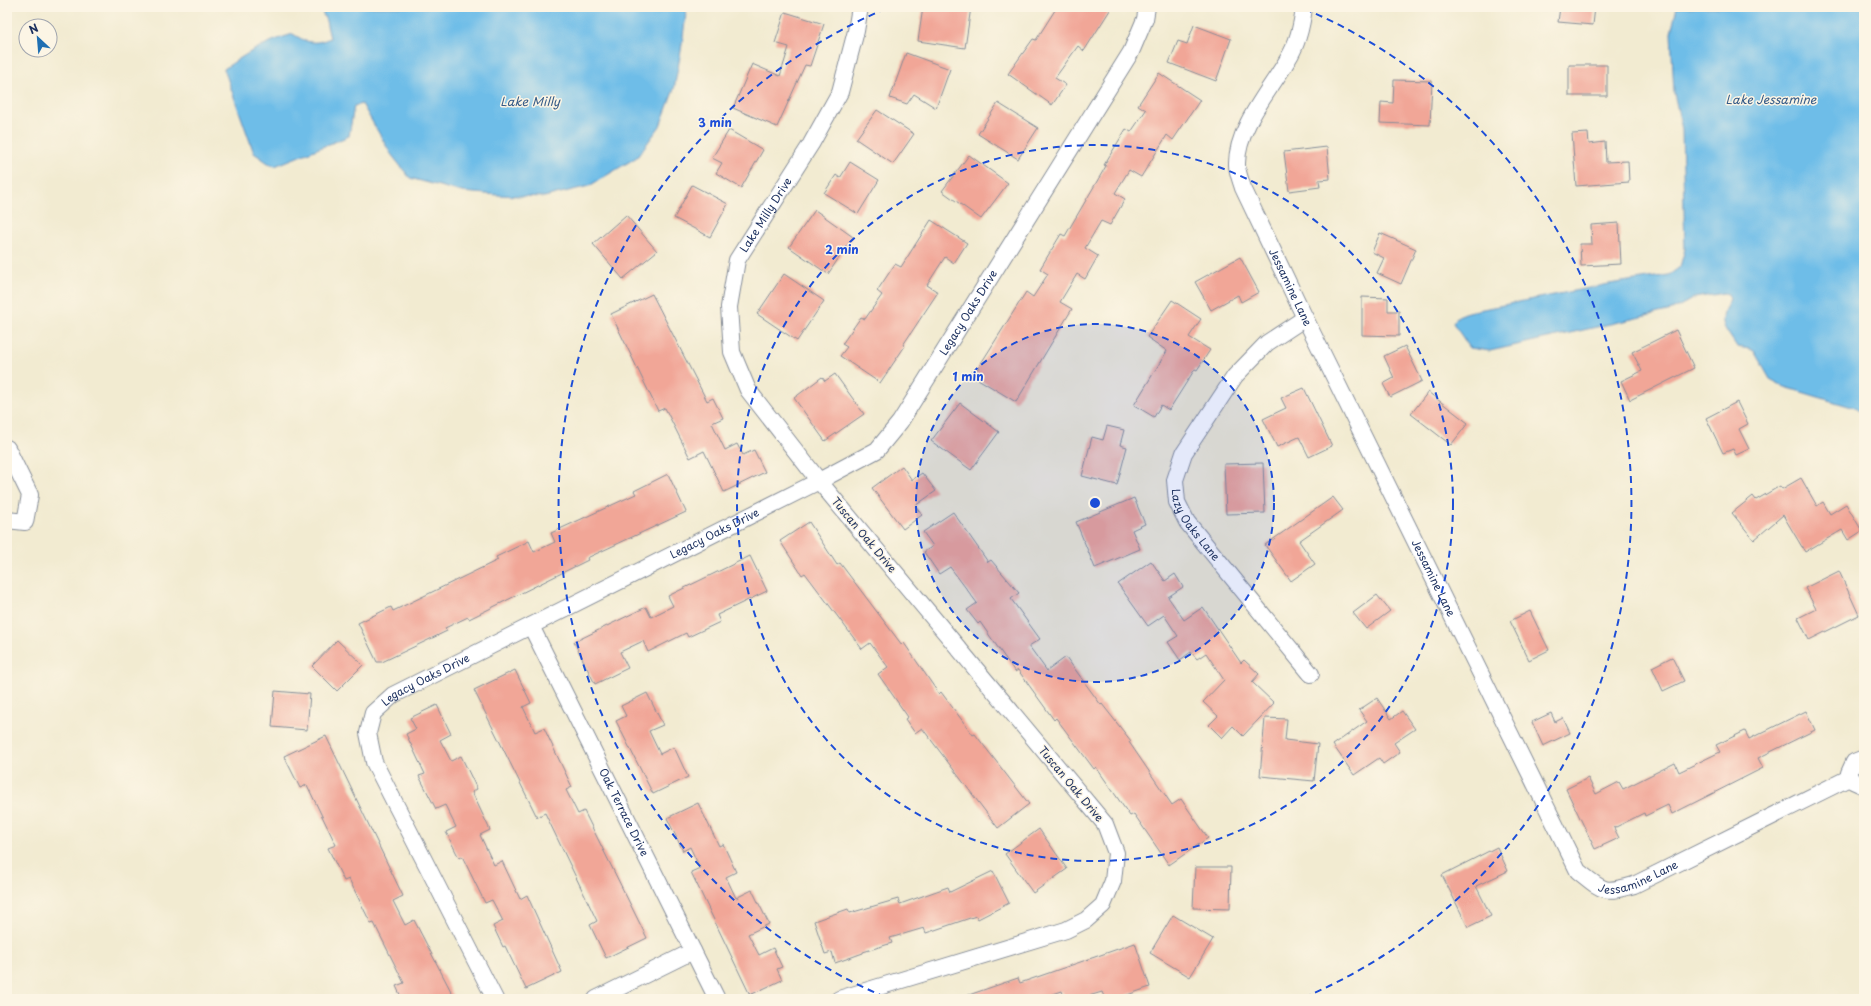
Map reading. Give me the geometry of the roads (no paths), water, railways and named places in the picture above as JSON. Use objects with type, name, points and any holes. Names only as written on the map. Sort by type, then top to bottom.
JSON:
[{"type":"street","name":"Lake Milly Drive","points":[[819,481],[748,390],[732,352],[729,307],[737,260],[811,144],[840,92],[856,31],[860,7]]},
{"type":"street","name":"Legacy Oaks Drive","points":[[495,999],[374,762],[368,733],[373,713],[393,695],[819,481],[876,450],[900,422],[1131,52],[1145,19],[1147,7]]},
{"type":"street","name":"Jessamine Lane","points":[[1304,7],[1301,27],[1289,58],[1253,113],[1239,146],[1237,166],[1243,188],[1305,318],[1578,871],[1600,889],[1614,891],[1634,885],[1857,782],[1849,773],[1851,765],[1857,759],[1864,758]]},
{"type":"street","name":"Lazy Oaks Lane","points":[[1305,318],[1267,343],[1235,376],[1184,453],[1175,480],[1177,502],[1187,522],[1311,674]]},
{"type":"street","points":[[7,448],[30,496],[25,522],[7,520]]},
{"type":"street","name":"Tuscan Oak Drive","points":[[819,481],[1105,824],[1116,853],[1113,881],[1103,905],[1086,920],[1066,930],[840,999]]},
{"type":"street","name":"Oak Terrace Drive","points":[[531,626],[717,999]]},
{"type":"street","points":[[596,999],[693,951]]},
{"type":"water","name":"Lake Milly","points":[[320,7],[687,7],[674,89],[660,126],[637,157],[589,186],[544,197],[462,192],[410,178],[391,154],[362,104],[354,106],[349,136],[275,166],[254,153],[224,69],[257,48],[293,34],[311,42],[320,42],[330,38],[326,21]]},
{"type":"water","name":"Lake Jessamine","points":[[1677,7],[1864,7],[1864,416],[1855,408],[1785,387],[1770,379],[1754,351],[1737,347],[1725,329],[1723,324],[1724,314],[1730,299],[1728,294],[1724,293],[1694,298],[1672,310],[1490,351],[1470,348],[1453,323],[1458,316],[1468,312],[1609,284],[1669,275],[1680,267],[1685,249],[1682,129],[1674,93],[1671,33]]}]
